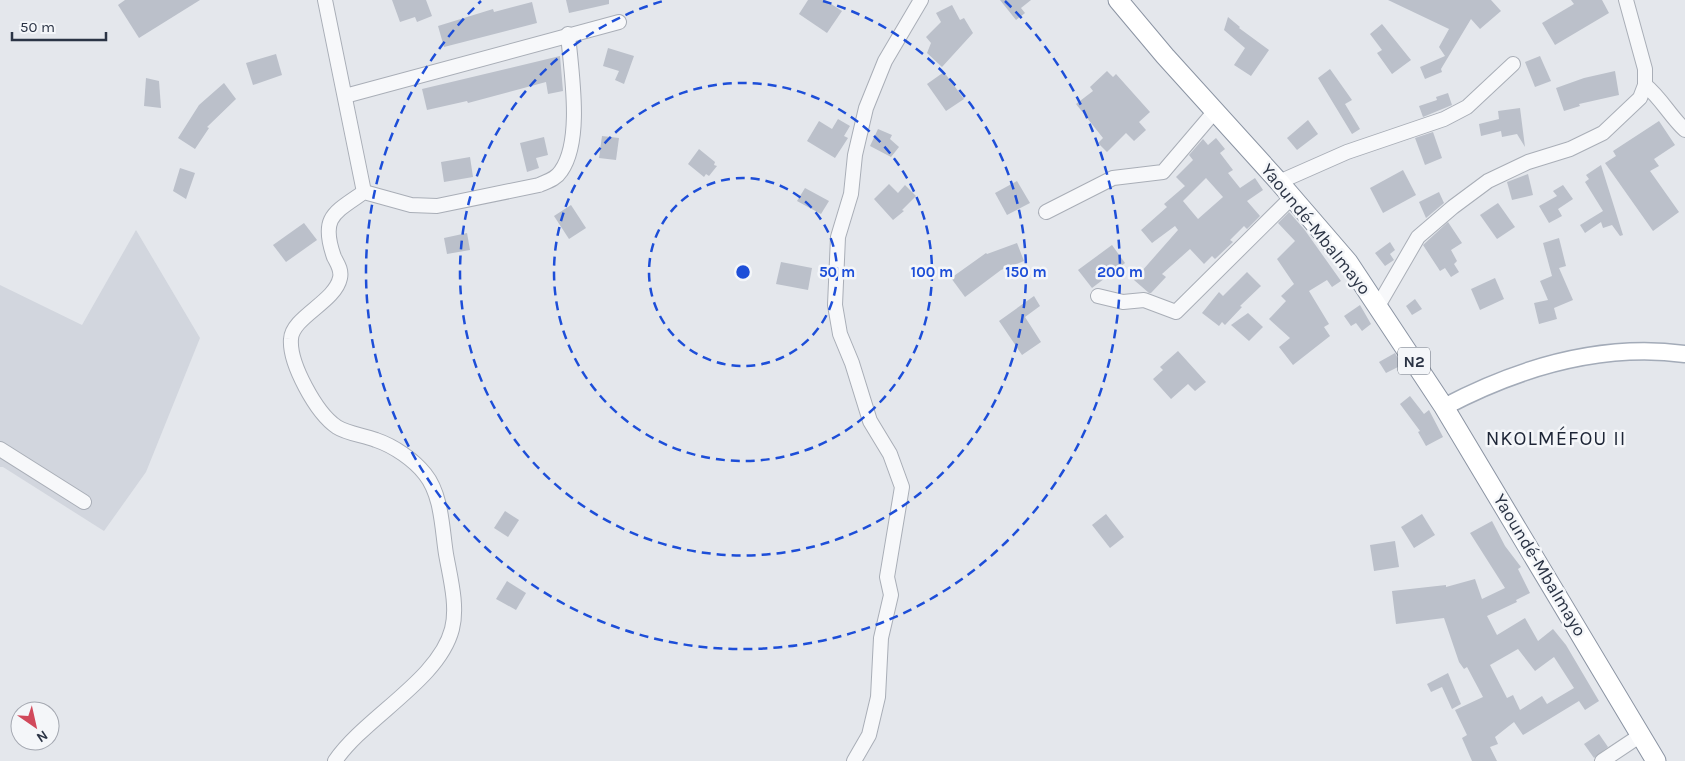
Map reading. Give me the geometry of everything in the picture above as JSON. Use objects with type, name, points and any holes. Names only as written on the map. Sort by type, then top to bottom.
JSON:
[{"type":"highway","name":"Yaoundé-Mbalmayo","points":[[1118,0],[1164,56],[1279,182],[1348,262],[1444,407],[1656,761]]},
{"type":"main road","points":[[1444,407],[1505,378],[1556,362],[1611,352],[1663,351],[1685,354]]},
{"type":"street","points":[[325,0],[364,192]]},
{"type":"street","points":[[854,761],[869,734],[878,697],[881,638],[891,595],[887,577],[902,487],[890,454],[870,421],[852,362],[840,334],[835,305],[838,237],[851,194],[855,155],[866,108],[885,61],[921,0]]},
{"type":"street","points":[[1378,306],[1418,238],[1453,207],[1488,181],[1528,162],[1570,149],[1603,133],[1640,98],[1645,85],[1645,69],[1626,0]]},
{"type":"street","points":[[345,96],[568,34],[619,22]]},
{"type":"street","points":[[335,761],[345,747],[417,681],[435,661],[448,640],[453,624],[451,586],[435,491],[426,475],[415,463],[393,449],[377,440],[337,427],[328,419],[296,371],[292,358],[291,336],[296,327],[330,294],[340,279],[340,269],[328,232],[330,218],[334,213],[364,192],[412,204],[437,206],[539,185],[553,179],[561,171],[570,154],[573,125],[568,34]]},
{"type":"street","points":[[1279,182],[1347,152],[1444,119],[1467,107],[1514,64]]},
{"type":"street","points":[[1645,85],[1660,98],[1676,121],[1685,130]]},
{"type":"street","points":[[1046,212],[1113,178],[1163,172],[1215,111]]},
{"type":"street","points":[[1098,296],[1123,302],[1144,300],[1176,312],[1292,197]]},
{"type":"street","points":[[0,449],[84,502]]},
{"type":"street","points":[[1602,761],[1641,735]]},
{"type":"shaded area","points":[[136,230],[200,338],[146,472],[104,531],[3,467],[0,467],[0,285],[82,325]]},
{"type":"building","points":[[125,0],[200,0],[139,38],[118,5]]},
{"type":"building","points":[[392,0],[426,0],[432,16],[417,22],[415,17],[400,22]]},
{"type":"building","points":[[566,0],[609,0],[609,4],[569,13]]},
{"type":"building","points":[[808,0],[825,0],[842,11],[827,33],[799,14]]},
{"type":"building","points":[[1000,0],[1031,0],[1021,8],[1025,13],[1016,20]]},
{"type":"building","points":[[1388,0],[1491,0],[1501,11],[1480,29],[1471,19],[1441,69],[1442,72],[1425,79],[1420,67],[1445,56],[1439,47],[1449,29]]},
{"type":"building","points":[[1571,0],[1602,0],[1609,13],[1555,45],[1542,23],[1574,4]]},
{"type":"building","points":[[532,2],[537,23],[444,47],[438,26],[493,9],[494,12]]},
{"type":"building","points":[[952,5],[960,20],[964,18],[973,33],[942,67],[927,53],[931,43],[926,37],[941,22],[936,13]]},
{"type":"building","points":[[1228,17],[1239,28],[1269,50],[1251,76],[1234,65],[1245,48],[1224,30]]},
{"type":"building","points":[[1382,24],[1411,60],[1392,74],[1377,53],[1382,50],[1370,34]]},
{"type":"building","points":[[608,48],[634,56],[624,84],[615,80],[619,71],[603,66]]},
{"type":"building","points":[[276,54],[282,75],[253,85],[246,63]]},
{"type":"building","points":[[560,56],[563,91],[548,94],[546,82],[468,103],[467,101],[427,110],[422,89]]},
{"type":"building","points":[[1540,56],[1551,81],[1535,87],[1525,62]]},
{"type":"building","points":[[1330,69],[1352,100],[1345,104],[1360,129],[1352,134],[1318,78]]},
{"type":"building","points":[[1107,71],[1113,77],[1116,74],[1150,112],[1139,122],[1146,130],[1134,141],[1126,133],[1107,152],[1098,143],[1103,138],[1076,104],[1093,91],[1090,87]]},
{"type":"building","points":[[1615,71],[1619,95],[1579,104],[1580,106],[1564,111],[1556,88],[1584,78]]},
{"type":"building","points":[[944,72],[964,99],[946,111],[927,84]]},
{"type":"building","points":[[146,78],[159,81],[161,108],[144,106]]},
{"type":"building","points":[[224,83],[236,99],[207,127],[209,128],[195,149],[178,138],[199,105]]},
{"type":"building","points":[[1448,93],[1452,105],[1423,117],[1419,106],[1437,100],[1436,97]]},
{"type":"building","points":[[1520,108],[1525,147],[1517,134],[1502,137],[1501,131],[1481,136],[1479,124],[1499,119],[1498,111]]},
{"type":"building","points":[[838,119],[850,126],[844,136],[848,138],[835,158],[807,141],[819,121],[832,129]]},
{"type":"building","points":[[1308,120],[1318,134],[1297,150],[1287,138]]},
{"type":"building","points":[[1659,121],[1675,145],[1654,159],[1659,166],[1650,171],[1679,212],[1653,231],[1605,163],[1616,156],[1613,151]]},
{"type":"building","points":[[878,129],[892,135],[890,139],[899,147],[891,157],[870,146]]},
{"type":"building","points":[[1433,132],[1442,158],[1425,165],[1415,138]]},
{"type":"building","points":[[602,136],[619,138],[616,160],[599,158]]},
{"type":"building","points":[[544,137],[548,155],[536,158],[539,168],[527,172],[520,143]]},
{"type":"building","points":[[1216,138],[1225,149],[1220,153],[1233,170],[1228,173],[1240,188],[1255,178],[1263,190],[1247,201],[1260,216],[1247,229],[1244,226],[1230,240],[1233,242],[1215,259],[1212,256],[1204,264],[1190,249],[1162,274],[1166,277],[1149,293],[1134,280],[1178,230],[1175,226],[1152,243],[1141,230],[1167,207],[1164,204],[1185,186],[1176,177],[1193,160],[1189,155],[1203,139],[1208,145]],"holes":[[[1206,178],[1223,197],[1198,219],[1183,201]]]},
{"type":"building","points":[[699,149],[715,162],[714,165],[717,166],[709,176],[706,174],[704,177],[688,164]]},
{"type":"building","points":[[470,157],[473,177],[444,182],[441,162]]},
{"type":"building","points":[[1601,165],[1623,235],[1620,236],[1612,225],[1603,228],[1601,222],[1585,233],[1580,225],[1603,211],[1585,182],[1589,179],[1586,175]]},
{"type":"building","points":[[180,168],[195,173],[186,199],[173,191]]},
{"type":"building","points":[[1403,170],[1416,195],[1383,213],[1370,188]]},
{"type":"building","points":[[1528,174],[1533,195],[1512,200],[1507,182]]},
{"type":"building","points":[[1017,181],[1030,203],[1007,215],[995,193]]},
{"type":"building","points":[[889,184],[898,193],[905,185],[916,196],[902,210],[904,211],[893,220],[874,199]]},
{"type":"building","points":[[1563,185],[1573,199],[1558,209],[1562,216],[1549,223],[1539,206],[1557,196],[1553,191]]},
{"type":"building","points":[[805,188],[829,201],[821,214],[797,201]]},
{"type":"building","points":[[1439,192],[1444,203],[1426,218],[1419,202]]},
{"type":"building","points":[[1498,203],[1515,227],[1497,239],[1480,215]]},
{"type":"building","points":[[571,205],[586,228],[569,239],[554,216]]},
{"type":"building","points":[[1289,212],[1304,229],[1341,281],[1332,287],[1327,280],[1309,291],[1329,324],[1324,327],[1330,336],[1293,365],[1279,347],[1290,338],[1269,319],[1286,301],[1281,296],[1294,284],[1277,259],[1295,241],[1278,223]]},
{"type":"building","points":[[1448,222],[1462,243],[1451,250],[1457,261],[1454,264],[1459,272],[1451,277],[1445,268],[1440,271],[1423,245]]},
{"type":"building","points":[[304,223],[317,240],[286,262],[273,245]]},
{"type":"building","points":[[467,233],[470,250],[447,254],[444,238]]},
{"type":"building","points":[[1559,238],[1566,266],[1559,268],[1573,300],[1554,308],[1557,319],[1539,324],[1534,303],[1548,300],[1540,281],[1552,276],[1543,243]]},
{"type":"building","points":[[1390,242],[1395,250],[1390,254],[1394,260],[1385,266],[1375,253]]},
{"type":"building","points":[[1017,243],[1024,261],[1001,270],[965,297],[951,278],[986,253]]},
{"type":"building","points":[[1112,245],[1125,263],[1092,288],[1078,270]]},
{"type":"building","points":[[781,262],[812,268],[808,290],[776,284]]},
{"type":"building","points":[[1247,272],[1261,286],[1240,306],[1242,307],[1225,325],[1222,322],[1219,326],[1202,313],[1219,292],[1223,296]]},
{"type":"building","points":[[1495,278],[1504,299],[1480,310],[1471,289]]},
{"type":"building","points":[[1034,296],[1040,306],[1025,317],[1041,342],[1022,355],[999,321]]},
{"type":"building","points":[[1415,299],[1422,309],[1412,315],[1406,306]]},
{"type":"building","points":[[1360,305],[1371,324],[1362,331],[1356,323],[1351,326],[1344,316]]},
{"type":"building","points":[[1248,313],[1263,327],[1249,341],[1231,325]]},
{"type":"building","points":[[1178,351],[1206,382],[1195,391],[1188,384],[1171,399],[1153,379],[1163,370],[1160,367]]},
{"type":"building","points":[[1395,353],[1402,365],[1386,373],[1379,362]]},
{"type":"building","points":[[1410,396],[1424,414],[1429,410],[1443,437],[1426,446],[1418,432],[1420,431],[1400,404]]},
{"type":"building","points":[[505,511],[519,520],[508,537],[494,528]]},
{"type":"building","points":[[1106,514],[1124,537],[1110,548],[1092,525]]},
{"type":"building","points":[[1422,514],[1435,535],[1414,548],[1401,527]]},
{"type":"building","points":[[1492,521],[1505,546],[1521,567],[1518,569],[1530,593],[1516,600],[1517,602],[1487,616],[1497,635],[1525,618],[1538,641],[1553,629],[1566,645],[1599,701],[1585,710],[1579,701],[1523,735],[1514,722],[1495,737],[1498,744],[1490,747],[1497,761],[1472,761],[1462,738],[1467,735],[1455,710],[1483,697],[1467,667],[1464,669],[1459,662],[1444,618],[1396,624],[1392,591],[1446,585],[1446,587],[1475,579],[1482,599],[1505,588],[1470,533]],"holes":[[[1518,649],[1535,671],[1554,657],[1574,688],[1547,704],[1542,696],[1520,710],[1513,695],[1507,698],[1490,665]]]},
{"type":"building","points":[[1395,541],[1399,567],[1374,571],[1370,545]]},
{"type":"building","points":[[507,581],[526,593],[516,610],[496,599]]},
{"type":"building","points":[[1448,673],[1461,704],[1452,709],[1442,687],[1431,692],[1427,684]]},
{"type":"building","points":[[1599,734],[1608,747],[1594,758],[1584,744]]},
{"type":"district","name":"NKOLMÉFOU II","points":[[1556,438]]}]
